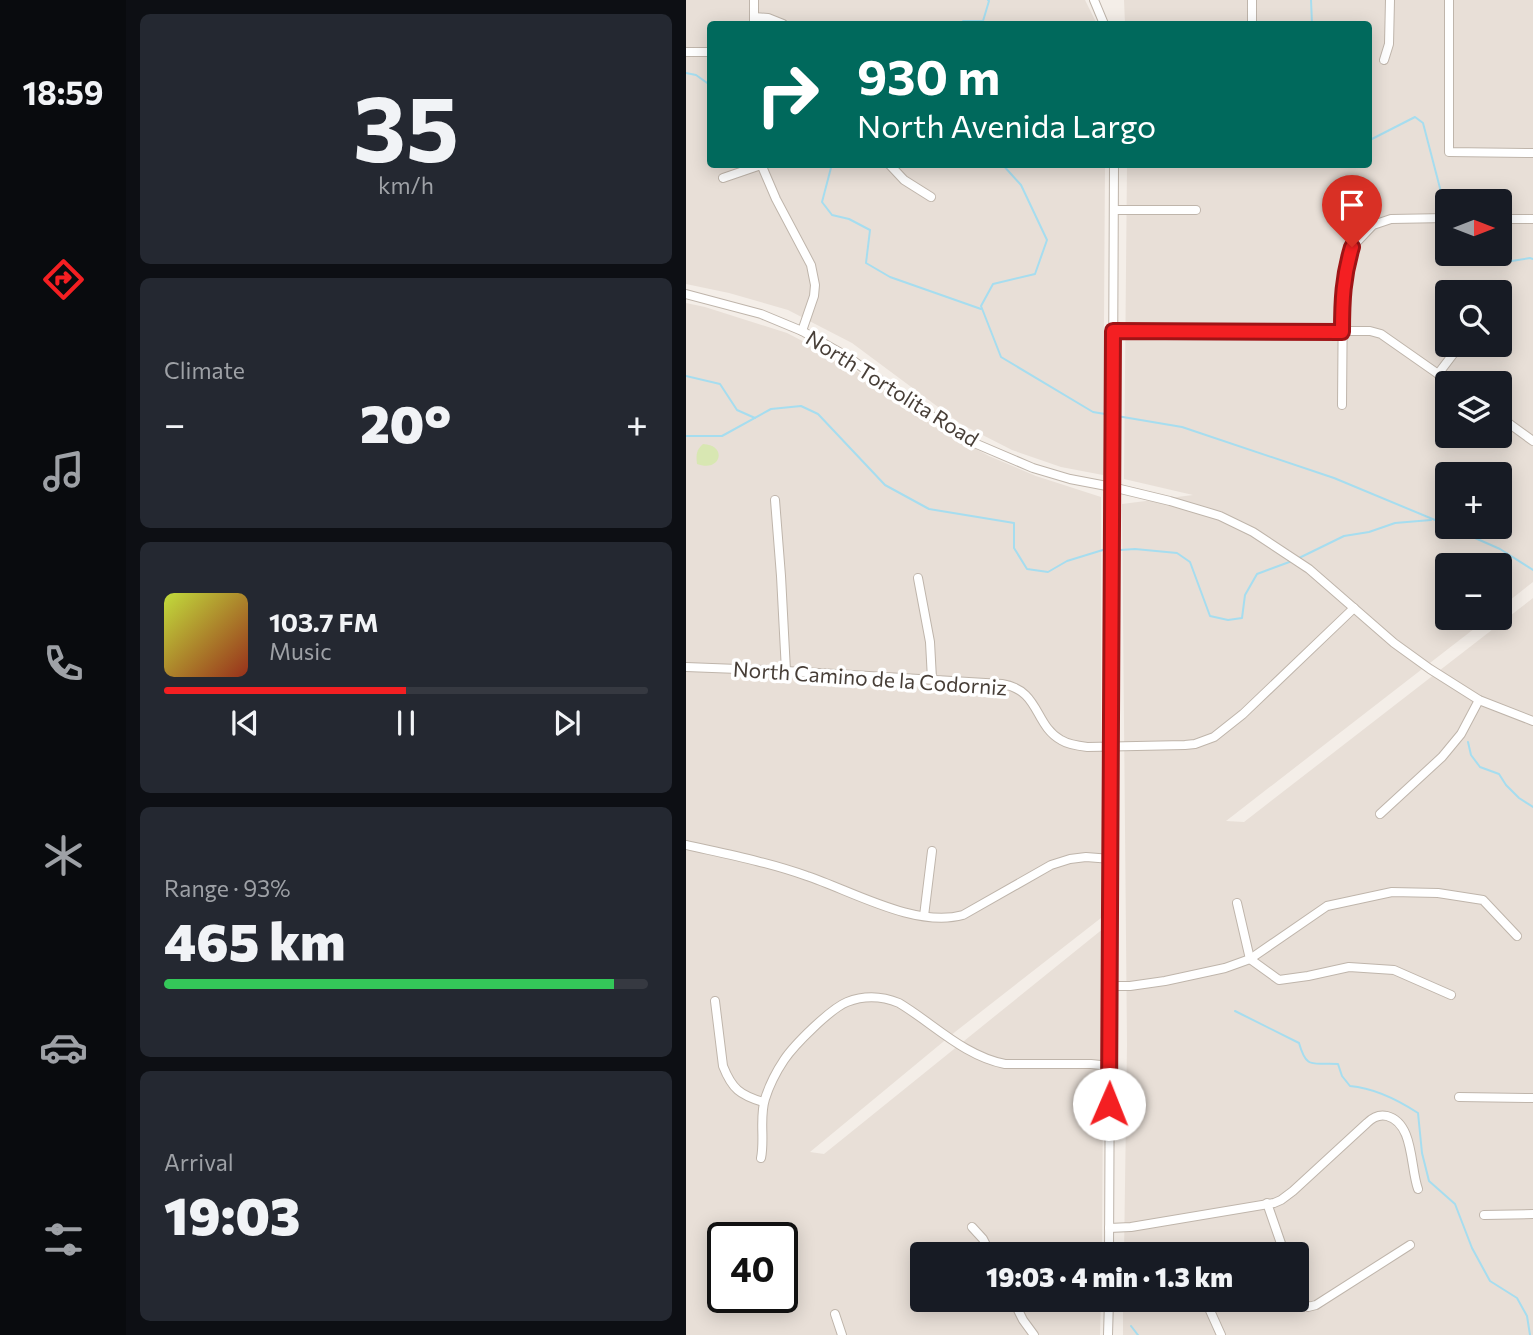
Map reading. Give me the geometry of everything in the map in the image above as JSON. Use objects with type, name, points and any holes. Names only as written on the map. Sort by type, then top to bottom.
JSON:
[{"type":"street","points":[[754,0],[754,21],[768,18],[776,21]]},
{"type":"street","points":[[1094,0],[1103,21]]},
{"type":"street","points":[[1252,0],[1252,21]]},
{"type":"street","points":[[1384,60],[1389,44],[1390,0]]},
{"type":"street","points":[[1449,0],[1449,152],[1533,153]]},
{"type":"street","points":[[686,52],[707,52]]},
{"type":"street","points":[[723,178],[750,168]]},
{"type":"street","points":[[763,168],[811,265],[816,285],[802,331]]},
{"type":"street","points":[[893,168],[904,180],[931,197]]},
{"type":"street","points":[[1109,1242],[1114,168]]},
{"type":"street","points":[[1114,210],[1196,210]]},
{"type":"street","points":[[1342,405],[1343,287],[1352,247],[1373,225],[1391,219],[1435,218]]},
{"type":"street","points":[[1512,219],[1533,219]]},
{"type":"street","name":"North Tortolita Road","points":[[686,294],[761,314],[802,331],[848,357],[972,442],[1036,469],[1170,501],[1220,516],[1253,532],[1309,569],[1394,643],[1430,669],[1479,700],[1533,720]]},
{"type":"street","points":[[1113,331],[1370,331],[1381,334],[1435,372]]},
{"type":"street","points":[[1440,371],[1451,357]]},
{"type":"street","points":[[1512,426],[1533,441]]},
{"type":"street","points":[[775,500],[786,671]]},
{"type":"street","points":[[918,578],[930,642],[932,679]]},
{"type":"street","name":"North Camino de la Codorniz","points":[[686,667],[1009,685],[1024,692],[1044,722],[1061,741],[1080,746],[1111,747],[1195,744],[1214,737],[1243,714],[1354,608]]},
{"type":"street","points":[[1380,814],[1442,757],[1461,734],[1479,700]]},
{"type":"street","points":[[686,845],[764,863],[903,912],[938,919],[963,915],[1051,865],[1086,857],[1111,859]]},
{"type":"street","points":[[924,916],[932,851]]},
{"type":"street","points":[[1110,986],[1165,981],[1224,968],[1250,959],[1327,906],[1392,892],[1438,893],[1483,900],[1517,936]]},
{"type":"street","points":[[1237,902],[1250,959],[1279,980],[1349,967],[1394,971],[1451,995]]},
{"type":"street","points":[[761,1158],[763,1102],[785,1058],[832,1011],[846,1003],[872,996],[899,1003],[964,1048],[991,1061],[1005,1064],[1110,1066]]},
{"type":"street","points":[[715,1001],[723,1066],[727,1075],[736,1090],[744,1096],[763,1102]]},
{"type":"street","points":[[1459,1097],[1533,1098]]},
{"type":"street","points":[[1109,1228],[1131,1227],[1281,1200],[1371,1119],[1381,1115],[1395,1120],[1405,1132],[1419,1189]]},
{"type":"street","points":[[1267,1203],[1280,1242]]},
{"type":"street","points":[[1484,1215],[1533,1214]]},
{"type":"street","points":[[972,1227],[984,1242]]},
{"type":"street","points":[[1309,1307],[1324,1301],[1410,1245]]},
{"type":"street","points":[[1019,1312],[1034,1335]]},
{"type":"street","points":[[1108,1312],[1108,1335]]},
{"type":"street","points":[[1211,1312],[1221,1335]]},
{"type":"street","points":[[835,1314],[842,1335]]},
{"type":"shaded area","points":[[686,0],[1085,0],[1096,21],[707,21],[707,168],[1105,168],[1103,475],[1061,467],[1012,450],[961,424],[852,343],[788,310],[686,284]]},
{"type":"shaded area","points":[[1124,0],[1533,0],[1533,582],[1512,599],[1512,553],[1435,553],[1435,630],[1473,630],[1226,821],[1244,822],[1492,630],[1512,630],[1512,614],[1533,598],[1533,1335],[1123,1335],[1123,1312],[1309,1312],[1309,1242],[1124,1242],[1127,1045],[1122,504],[1193,495],[1124,479],[1127,168],[1372,168],[1372,21],[1125,21]]},
{"type":"shaded area","points":[[686,303],[787,333],[845,363],[935,427],[989,456],[1036,476],[1101,497],[1101,918],[955,1032],[810,1152],[824,1154],[1104,928],[1102,1242],[910,1242],[910,1312],[1101,1312],[1100,1335],[686,1335]]},
{"type":"green space","points":[[703,444],[716,449],[718,453],[716,462],[712,465],[697,464],[697,453]]},
{"type":"waterway","points":[[983,21],[988,0]]},
{"type":"waterway","points":[[1311,0],[1312,21]]},
{"type":"waterway","points":[[963,21],[983,21]]},
{"type":"waterway","points":[[686,73],[696,75],[707,83]]},
{"type":"waterway","points":[[1372,139],[1415,117],[1423,123],[1440,189]]},
{"type":"waterway","points":[[831,168],[822,202],[832,215],[849,219],[870,230],[866,263],[890,277],[981,309]]},
{"type":"waterway","points":[[1006,168],[1021,185],[1047,240],[1035,274],[993,284],[981,306],[1001,357],[1093,412],[1111,415]]},
{"type":"waterway","points":[[1512,261],[1533,259]]},
{"type":"waterway","points":[[686,376],[720,384],[737,410],[755,418]]},
{"type":"waterway","points":[[686,436],[722,436],[771,409],[801,406],[818,414],[885,485],[929,509],[1014,523],[1014,548],[1027,569],[1048,572],[1067,561],[1106,549]]},
{"type":"waterway","points":[[1117,416],[1182,427],[1334,478],[1435,520]]},
{"type":"waterway","points":[[1297,559],[1344,536],[1369,532],[1395,523],[1431,520]]},
{"type":"waterway","points":[[1477,539],[1500,549],[1533,570]]},
{"type":"waterway","points":[[1120,550],[1177,553],[1190,562],[1210,616],[1228,620],[1242,618],[1245,595],[1257,574],[1292,561]]},
{"type":"waterway","points":[[1468,742],[1471,755],[1480,767],[1499,774],[1519,798],[1533,807]]},
{"type":"waterway","points":[[1235,1011],[1299,1043],[1308,1061],[1338,1064],[1342,1076],[1350,1086],[1385,1095],[1418,1113],[1422,1153],[1429,1181],[1455,1204],[1472,1248],[1490,1281],[1517,1298],[1527,1316],[1530,1335]]},
{"type":"waterway","points":[[1131,1326],[1138,1335]]},
{"type":"route","points":[[1109,1104],[1113,331],[1342,332],[1343,287],[1352,247]]}]
